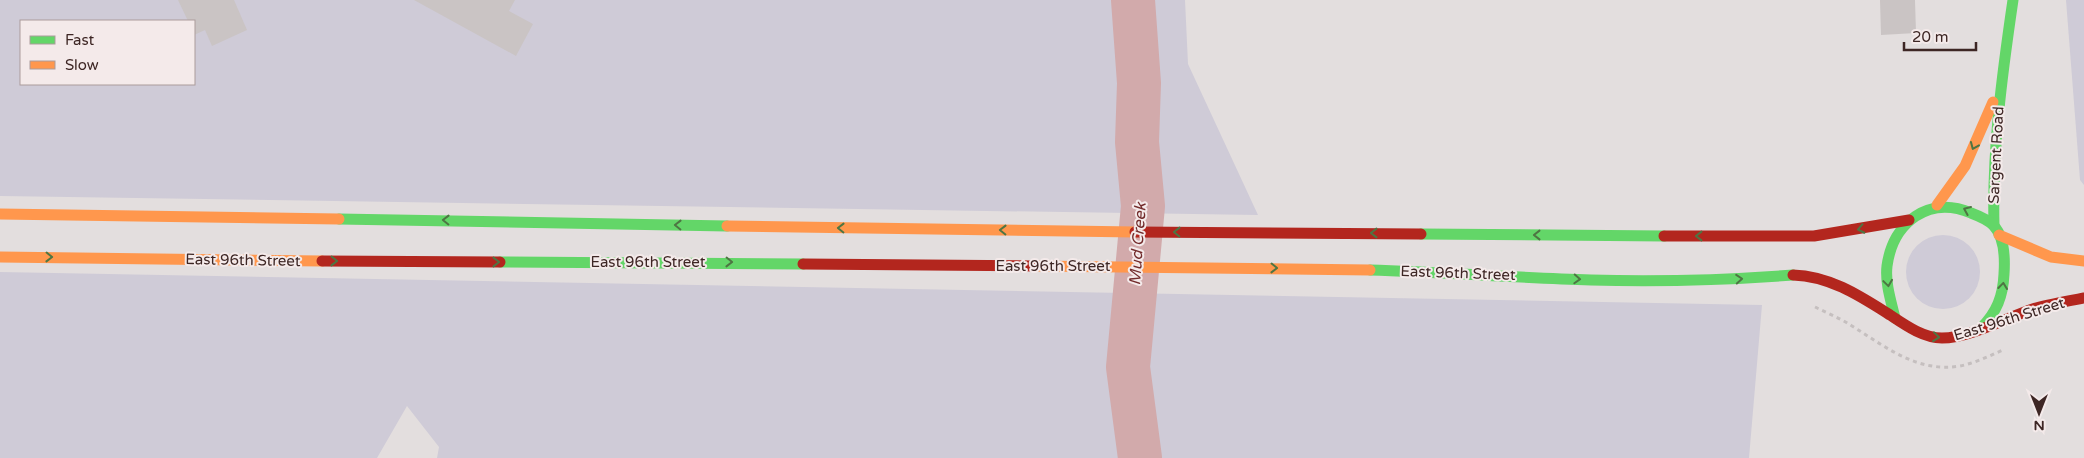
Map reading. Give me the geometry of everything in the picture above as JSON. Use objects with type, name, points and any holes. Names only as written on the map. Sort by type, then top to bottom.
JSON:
[{"type":"main road","name":"Sargent Road","points":[[1996,231],[1993,194],[2000,85],[2013,0]]},
{"type":"main road","name":"Sargent Road","points":[[1938,205],[1965,166],[2000,85]]},
{"type":"main road","points":[[0,214],[1052,231],[1807,236],[1835,234],[1909,220],[1926,209],[1938,205],[1965,208],[1996,231],[2048,256],[2084,261]]},
{"type":"main road","points":[[1895,318],[1888,286],[1887,265],[1892,247],[1909,220]]},
{"type":"main road","points":[[1981,328],[1994,315],[2000,302],[2004,262],[1996,231]]},
{"type":"main road","name":"East 96th Street","points":[[0,257],[1226,267],[1447,272],[1591,280],[1720,280],[1808,276],[1846,288],[1912,329],[1929,336],[1950,338],[2037,308],[2084,298]]},
{"type":"path","points":[[1811,305],[1842,319],[1909,360],[1922,365],[1935,367],[1961,365],[2009,348]]},
{"type":"shaded area","points":[[0,0],[1185,0],[1188,64],[1258,215],[0,196]]},
{"type":"shaded area","points":[[2066,0],[2084,0],[2084,185],[2080,180]]},
{"type":"shaded area","points":[[1943,235],[1964,241],[1974,251],[1980,272],[1974,293],[1964,303],[1943,309],[1922,303],[1912,293],[1906,272],[1912,251],[1922,241]]},
{"type":"shaded area","points":[[0,272],[1762,305],[1749,458],[437,458],[439,447],[407,406],[377,458],[0,458]]},
{"type":"building","points":[[178,0],[234,0],[247,30],[212,46],[205,30],[195,35],[195,20],[188,20]]},
{"type":"building","points":[[414,0],[515,0],[509,11],[533,24],[516,56]]},
{"type":"building","points":[[1880,0],[1915,0],[1916,33],[1881,35]]},
{"type":"waterway","name":"Mud Creek","points":[[1133,0],[1139,83],[1137,142],[1143,206],[1128,367],[1140,458]]},
{"type":"traffic: fast","points":[[1994,226],[1996,141],[2013,0]]},
{"type":"traffic: fast","points":[[1895,318],[1889,292],[1887,266],[1897,237],[1905,225],[1916,216],[1928,210],[1956,208],[1984,218],[1998,231],[2002,243],[2004,268],[2001,297],[1995,310],[1981,328]]},
{"type":"traffic: fast","points":[[339,219],[727,226]]},
{"type":"traffic: fast","points":[[1421,234],[1664,236]]},
{"type":"traffic: fast","points":[[500,262],[803,264]]},
{"type":"traffic: fast","points":[[1370,270],[1616,281],[1692,280],[1793,275]]},
{"type":"traffic: slow","points":[[1937,205],[1965,166],[1993,102]]},
{"type":"traffic: slow","points":[[0,214],[339,219]]},
{"type":"traffic: slow","points":[[727,226],[1135,232]]},
{"type":"traffic: slow","points":[[1999,235],[2051,257],[2084,261]]},
{"type":"traffic: slow","points":[[0,257],[322,261]]},
{"type":"traffic: slow","points":[[1034,266],[1370,270]]},
{"type":"traffic: jam","points":[[1664,236],[1814,236],[1909,220]]},
{"type":"traffic: jam","points":[[1135,232],[1421,234]]},
{"type":"traffic: jam","points":[[322,261],[500,262]]},
{"type":"traffic: jam","points":[[803,264],[1034,266]]},
{"type":"traffic: jam","points":[[1793,275],[1820,279],[1844,288],[1915,330],[1928,336],[1942,338],[1965,335],[2036,308],[2084,298]]}]
